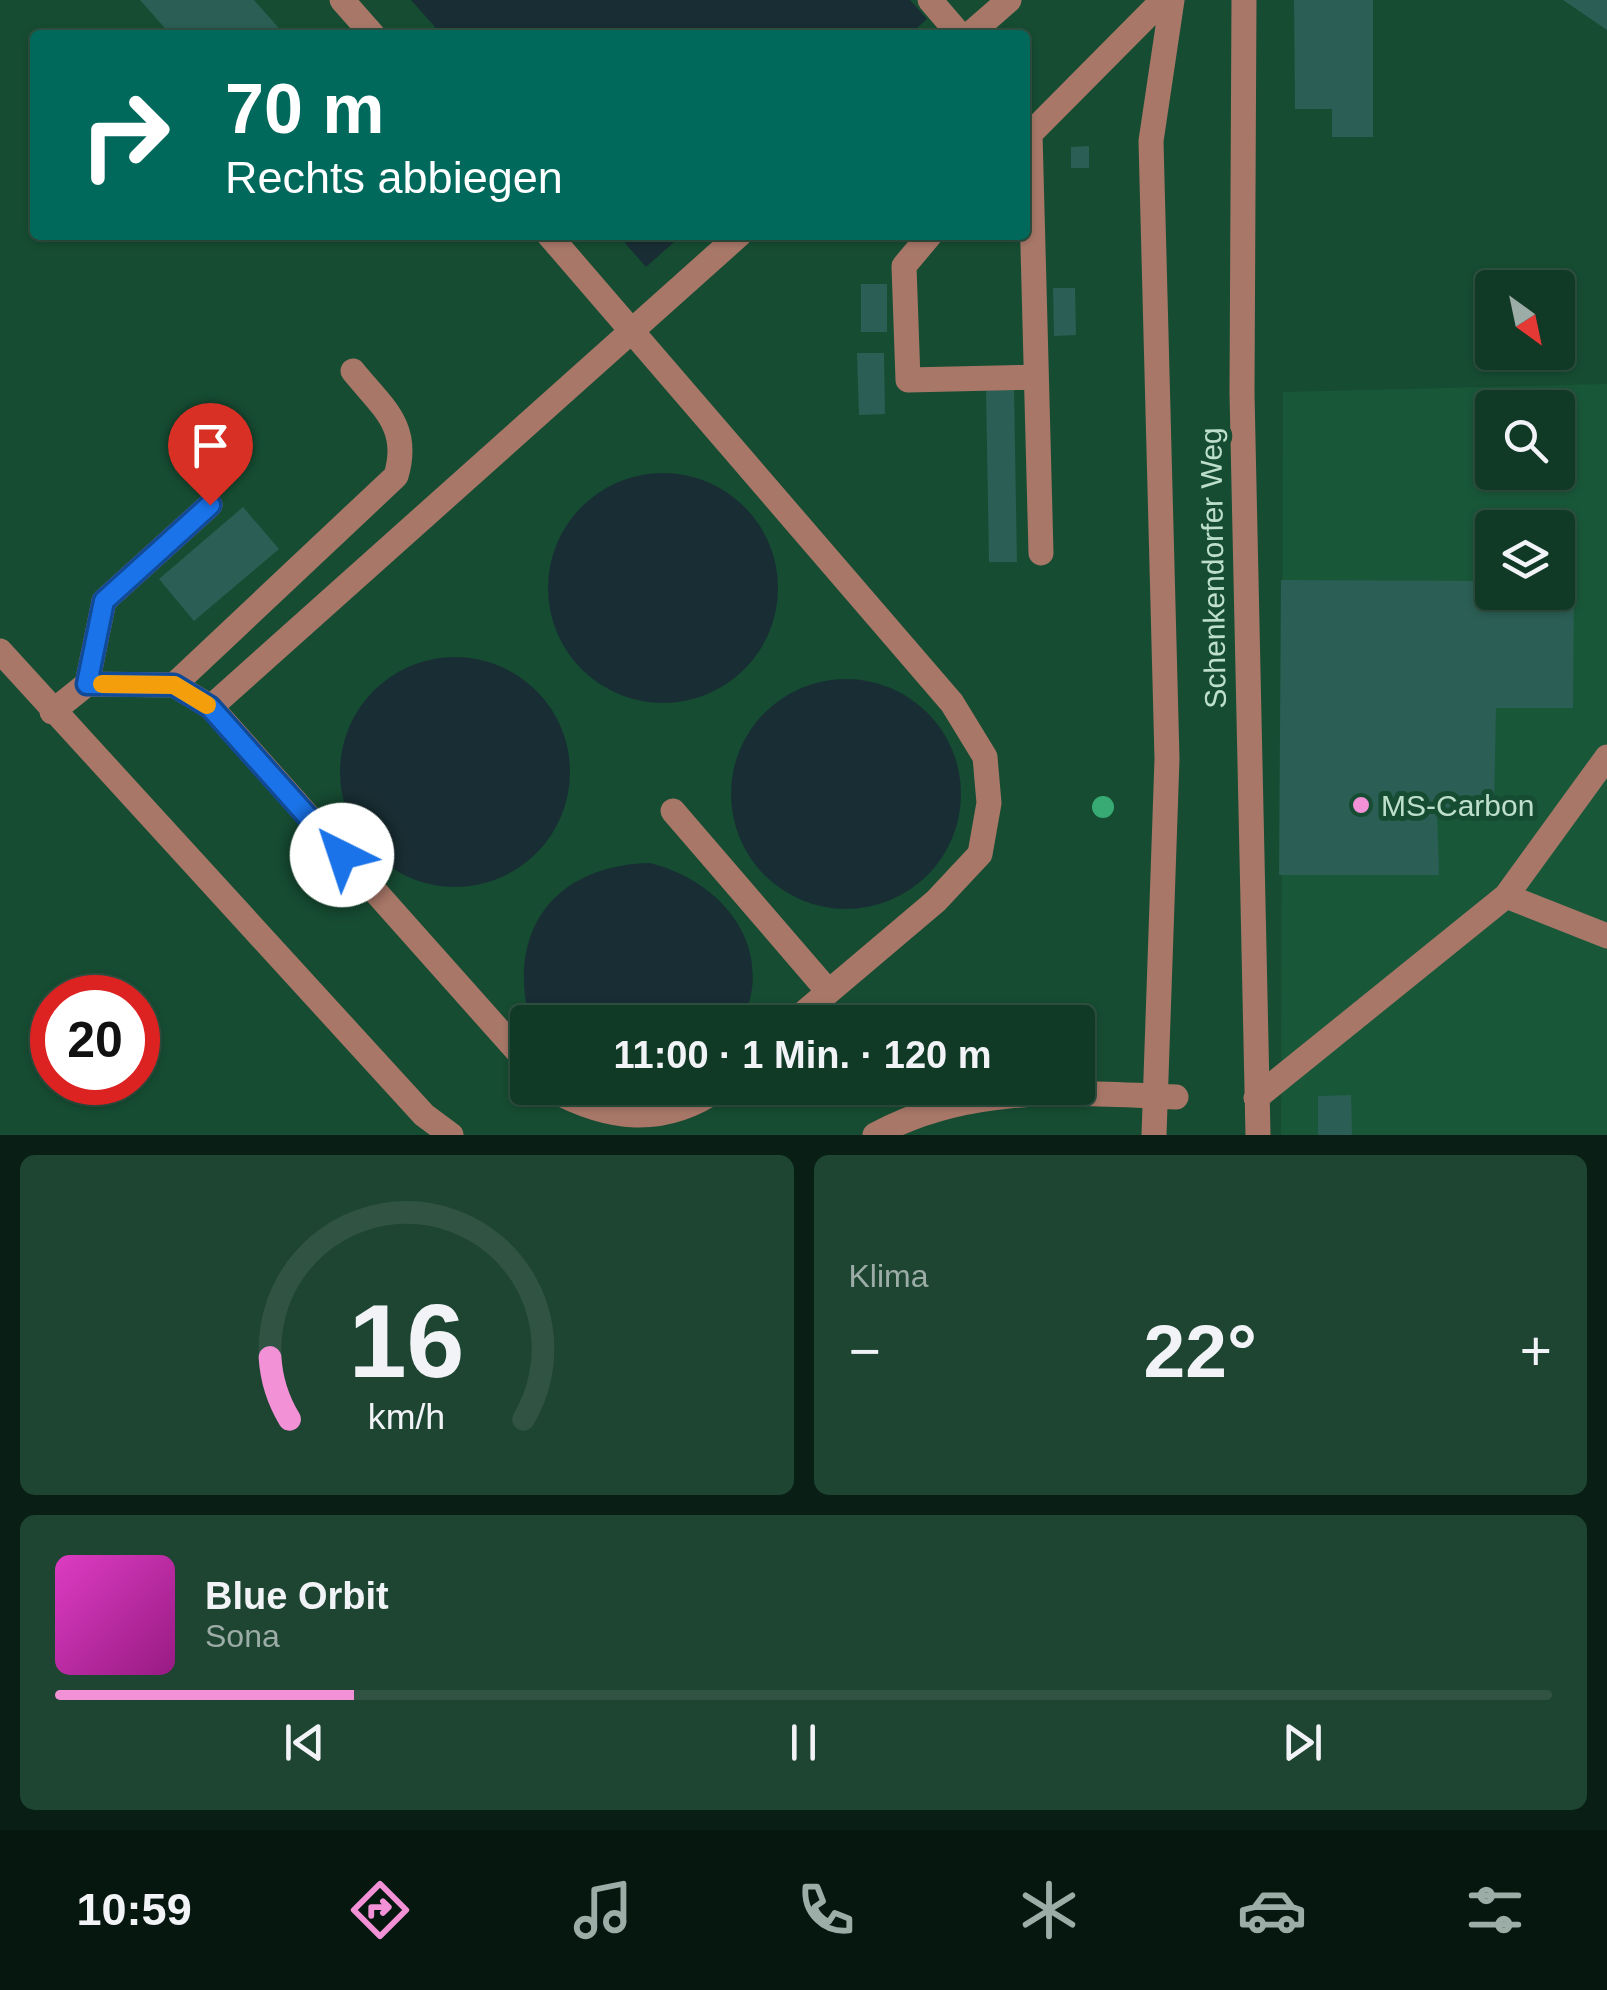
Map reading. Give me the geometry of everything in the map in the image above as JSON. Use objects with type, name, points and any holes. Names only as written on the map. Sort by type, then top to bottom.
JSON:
[{"type":"street","points":[[342,0],[369,30]]},
{"type":"street","points":[[930,0],[956,30]]},
{"type":"street","points":[[975,30],[1010,0]]},
{"type":"street","points":[[1030,134],[1162,0]]},
{"type":"street","points":[[1154,1135],[1166,1097],[1166,759],[1150,141],[1172,0]]},
{"type":"street","name":"Schenkendorfer Weg","points":[[1244,0],[1242,393],[1258,1135]]},
{"type":"street","points":[[1030,196],[1041,553]]},
{"type":"street","points":[[553,240],[952,703],[985,757],[989,803],[980,854],[936,901],[812,1005]]},
{"type":"street","points":[[210,707],[733,240]]},
{"type":"street","points":[[926,240],[904,266],[908,380],[1036,377]]},
{"type":"street","points":[[174,685],[396,476],[404,450],[395,423],[353,371]]},
{"type":"street","points":[[87,684],[104,601],[210,505]]},
{"type":"street","points":[[0,650],[52,712],[424,1115],[451,1135]]},
{"type":"street","points":[[52,712],[87,684],[174,685],[210,707],[510,1043]]},
{"type":"street","points":[[1256,1098],[1506,896],[1607,756]]},
{"type":"street","points":[[673,811],[828,991]]},
{"type":"street","points":[[1506,896],[1607,936]]},
{"type":"street","points":[[875,1135],[950,1102],[1014,1094],[1166,1097]]},
{"type":"street","points":[[580,1105],[589,1110],[652,1118],[681,1105]]},
{"type":"shaded area","points":[[1607,384],[1607,1135],[1281,1135],[1283,392]]},
{"type":"water","points":[[411,0],[910,0],[927,19],[915,30],[438,30]]},
{"type":"water","points":[[622,240],[676,240],[646,267]]},
{"type":"water","points":[[663,473],[707,482],[744,507],[769,544],[778,588],[769,632],[744,669],[707,694],[663,703],[619,694],[582,669],[557,632],[548,588],[557,544],[582,507],[619,482]]},
{"type":"water","points":[[455,657],[499,666],[536,691],[561,728],[570,772],[561,816],[536,853],[499,878],[455,887],[411,878],[374,853],[349,816],[340,772],[349,728],[374,691],[411,666]]},
{"type":"water","points":[[846,679],[890,688],[927,713],[952,750],[961,794],[952,838],[927,875],[890,900],[846,909],[802,900],[765,875],[740,838],[731,794],[740,750],[765,713],[802,688]]},
{"type":"water","points":[[650,863],[700,885],[720,901],[747,943],[753,968],[747,1005],[527,1005],[525,959],[532,932],[545,909],[564,890],[587,876]]},
{"type":"building","points":[[140,0],[254,0],[281,30],[167,30]]},
{"type":"building","points":[[1294,0],[1373,0],[1373,137],[1332,137],[1332,109],[1295,109]]},
{"type":"building","points":[[1563,0],[1607,0],[1607,30]]},
{"type":"building","points":[[1089,146],[1089,168],[1071,168],[1071,147]]},
{"type":"building","points":[[861,284],[887,284],[887,332],[861,332]]},
{"type":"building","points":[[1053,288],[1075,288],[1076,335],[1054,336]]},
{"type":"building","points":[[857,353],[884,353],[885,414],[859,415]]},
{"type":"building","points":[[986,388],[1014,388],[1017,562],[989,562]]},
{"type":"building","points":[[243,507],[279,549],[194,621],[159,579]]},
{"type":"building","points":[[1281,580],[1475,581],[1475,610],[1574,610],[1573,708],[1496,708],[1494,805],[1437,808],[1439,875],[1279,875]]},
{"type":"building","points":[[1351,1095],[1352,1135],[1318,1135],[1318,1096]]},
{"type":"slow traffic","points":[[102,684],[174,685],[207,705]]},
{"type":"place","name":"MS-Carbon","points":[[1361,805]]},
{"type":"route","points":[[210,505],[104,601],[87,684],[174,685],[210,707],[342,855]]}]
